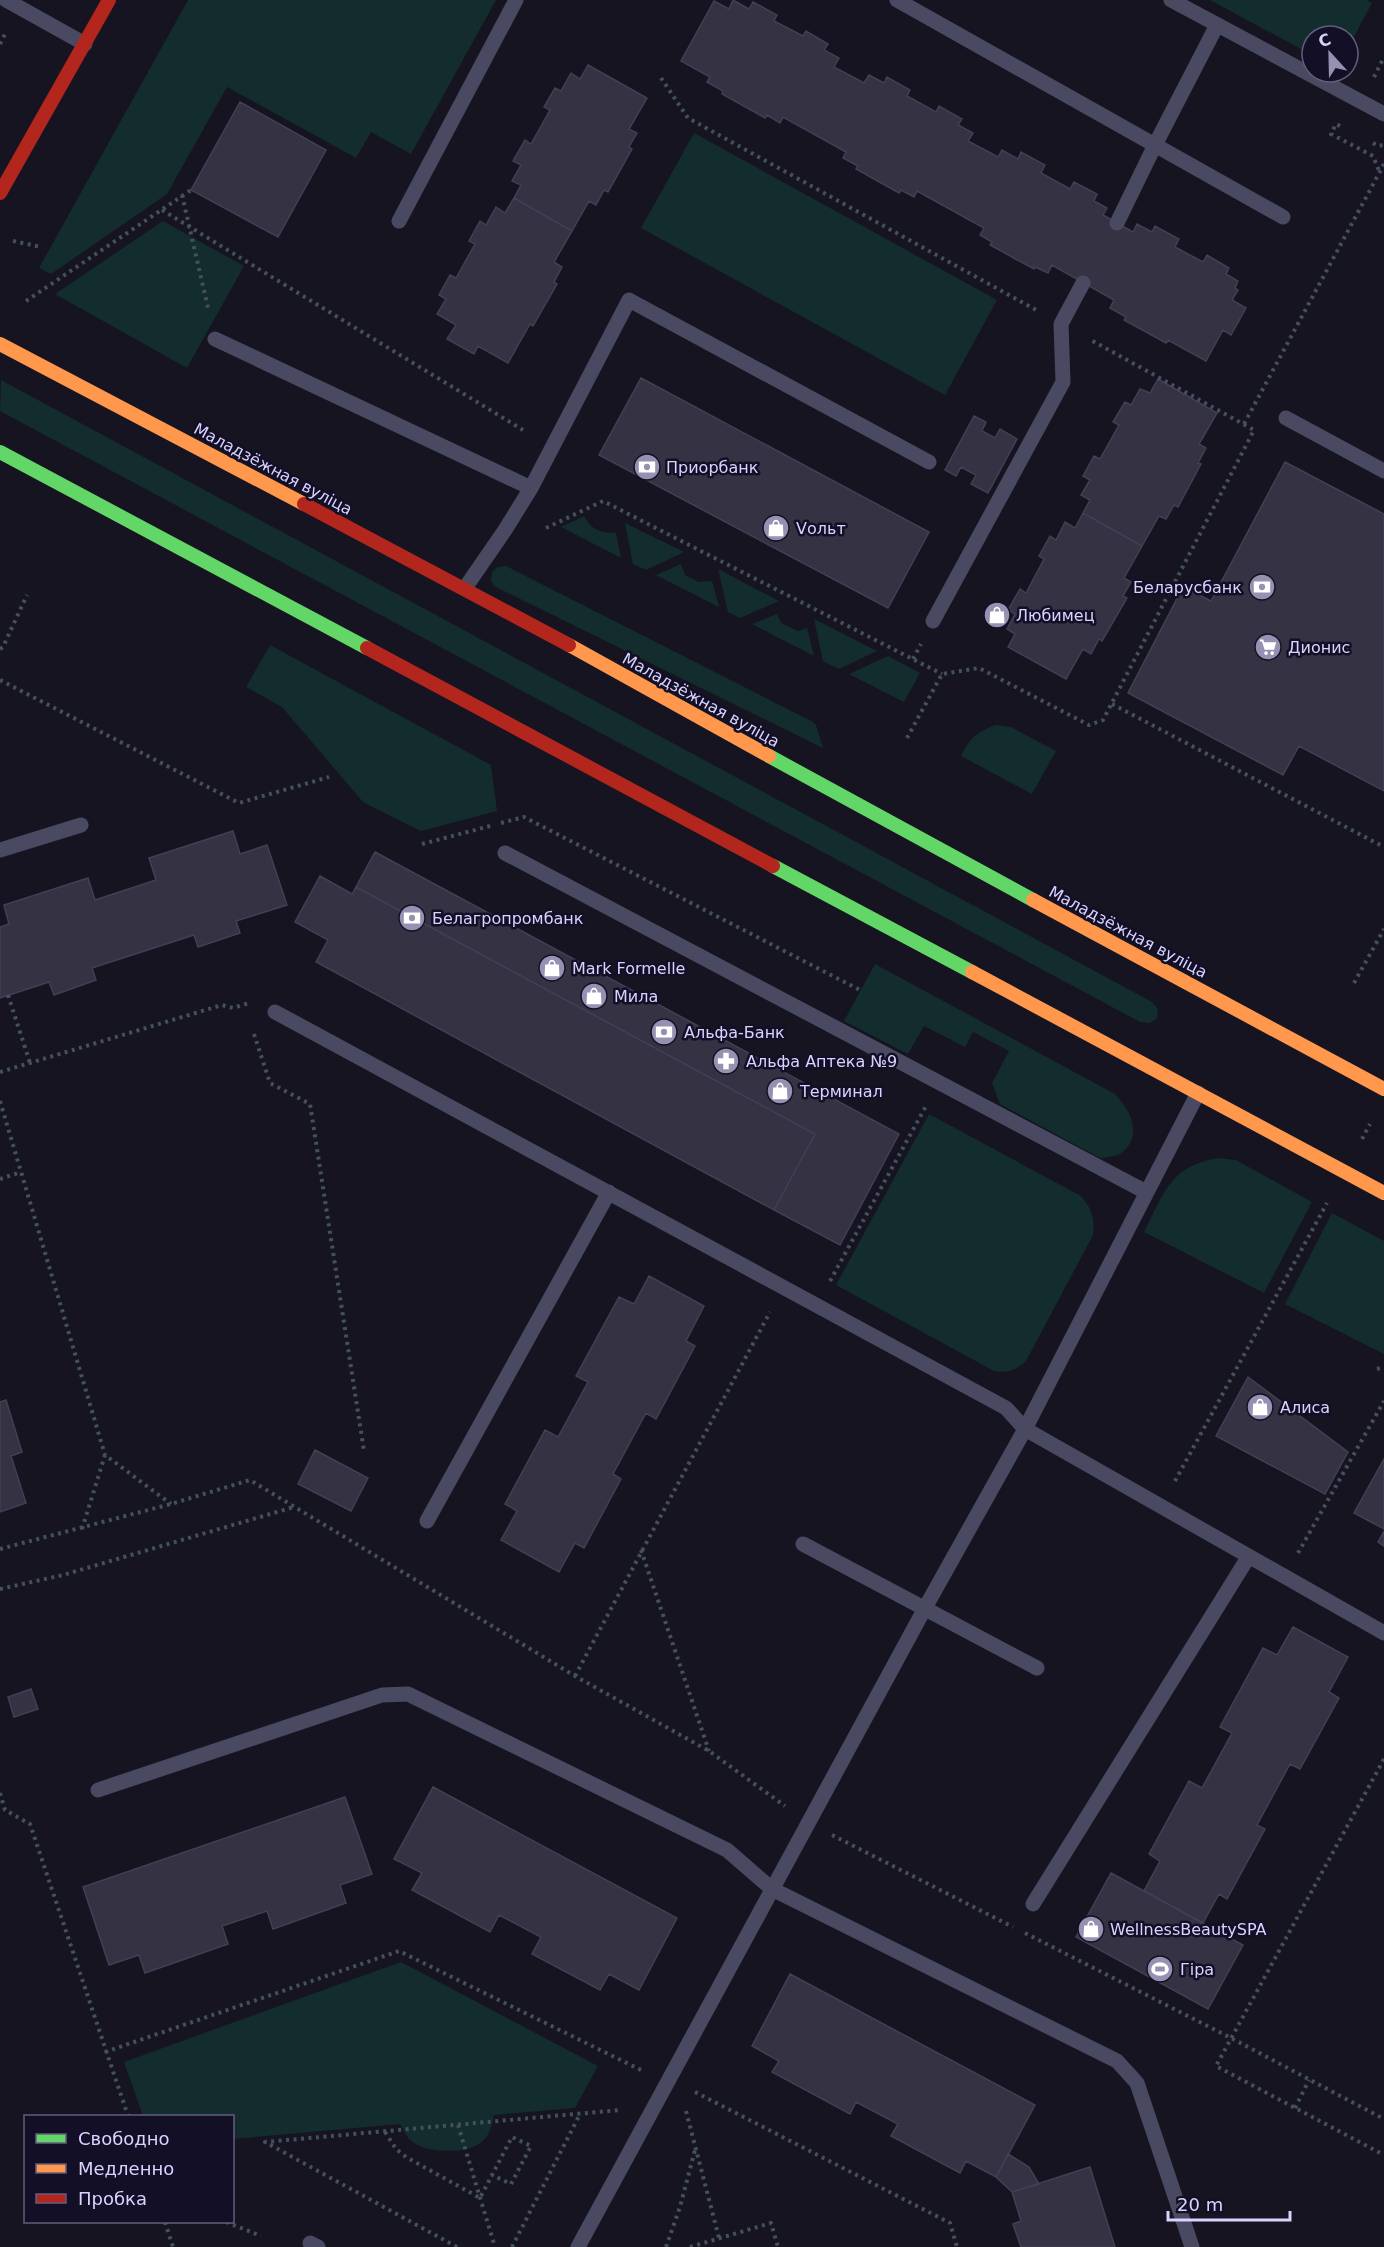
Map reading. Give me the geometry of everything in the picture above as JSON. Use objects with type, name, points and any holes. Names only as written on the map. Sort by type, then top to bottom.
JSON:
[{"type":"main road","points":[[0,193],[109,0]]},
{"type":"main road","name":"Маладзёжная вуліца","points":[[0,344],[465,588],[903,830],[1384,1089]]},
{"type":"main road","points":[[0,452],[1384,1193]]},
{"type":"lane","points":[[6,0],[85,44]]},
{"type":"lane","points":[[399,221],[516,0]]},
{"type":"lane","points":[[897,0],[1283,217]]},
{"type":"lane","points":[[1171,0],[1384,114]]},
{"type":"lane","points":[[1117,223],[1217,25]]},
{"type":"lane","points":[[933,621],[1063,382],[1061,324],[1083,283]]},
{"type":"lane","points":[[465,588],[531,488],[629,300],[929,462]]},
{"type":"lane","points":[[215,339],[531,488]]},
{"type":"lane","points":[[1286,418],[1384,471]]},
{"type":"lane","points":[[0,850],[81,825]]},
{"type":"lane","points":[[505,853],[1146,1192]]},
{"type":"lane","points":[[275,1012],[1006,1408],[1025,1429],[1384,1633]]},
{"type":"lane","points":[[578,2247],[925,1608],[1025,1429],[1198,1093]]},
{"type":"lane","points":[[427,1521],[609,1192]]},
{"type":"lane","points":[[803,1544],[1037,1668]]},
{"type":"lane","points":[[1033,1904],[1249,1556]]},
{"type":"lane","points":[[98,1790],[382,1695],[408,1694],[727,1850],[772,1889],[1117,2061],[1137,2083],[1192,2247]]},
{"type":"path","points":[[546,528],[603,501],[942,674],[979,668],[1089,725],[1103,720],[1112,704],[1254,430],[688,118],[661,78]]},
{"type":"path","points":[[1347,129],[1336,124],[1331,134],[1373,156],[1379,172]]},
{"type":"path","points":[[1368,140],[1378,146],[1384,145]]},
{"type":"path","points":[[1244,424],[1384,164]]},
{"type":"path","points":[[26,301],[191,189]]},
{"type":"path","points":[[182,195],[215,339]]},
{"type":"path","points":[[162,210],[523,430]]},
{"type":"path","points":[[13,241],[41,248]]},
{"type":"path","points":[[0,649],[27,595]]},
{"type":"path","points":[[907,738],[942,674]]},
{"type":"path","points":[[0,680],[239,803],[329,777]]},
{"type":"path","points":[[1112,704],[1384,847]]},
{"type":"path","points":[[422,844],[524,817],[860,990]]},
{"type":"path","points":[[1354,983],[1384,928]]},
{"type":"path","points":[[8,995],[30,1063]]},
{"type":"path","points":[[245,1005],[248,1014]]},
{"type":"path","points":[[251,1024],[270,1083],[310,1104],[364,1451]]},
{"type":"path","points":[[0,1101],[105,1455],[82,1529]]},
{"type":"path","points":[[827,1287],[927,1104]]},
{"type":"path","points":[[0,1179],[21,1172]]},
{"type":"path","points":[[1163,1508],[1174,1483],[1328,1203]]},
{"type":"path","points":[[575,1676],[783,1287]]},
{"type":"path","points":[[1377,1369],[1384,1367]]},
{"type":"path","points":[[1297,1554],[1384,1401]]},
{"type":"path","points":[[105,1455],[171,1504]]},
{"type":"path","points":[[0,1549],[82,1529],[250,1480],[575,1676],[709,1752],[808,1823],[1231,2038],[1384,2119]]},
{"type":"path","points":[[0,1589],[63,1575],[294,1507]]},
{"type":"path","points":[[641,1551],[709,1752]]},
{"type":"path","points":[[1384,1759],[1216,2066],[1384,2155]]},
{"type":"path","points":[[0,1793],[5,1810],[30,1824],[128,2115]]},
{"type":"path","points":[[105,2052],[399,1951],[667,2083],[688,2088],[950,2223],[957,2247]]},
{"type":"path","points":[[1295,2108],[1310,2080]]},
{"type":"path","points":[[457,2247],[265,2142],[615,2112],[625,2108]]},
{"type":"path","points":[[512,2247],[581,2114]]},
{"type":"path","points":[[458,2125],[495,2247]]},
{"type":"path","points":[[385,2132],[396,2148],[406,2157],[480,2198]]},
{"type":"path","points":[[480,2198],[492,2175],[512,2137],[531,2146],[511,2184],[492,2175]]},
{"type":"path","points":[[666,2247],[695,2149]]},
{"type":"path","points":[[165,2223],[173,2247]]},
{"type":"path","points":[[228,2223],[261,2236]]},
{"type":"path","points":[[690,2247],[771,2223],[778,2247]]},
{"type":"green space","points":[[188,0],[496,0],[411,154],[371,132],[356,158],[227,87],[167,194],[51,274],[39,268]]},
{"type":"green space","points":[[1210,0],[1367,0],[1372,3],[1360,26],[1300,24],[1300,49]]},
{"type":"green space","points":[[694,133],[997,300],[945,395],[641,228]]},
{"type":"green space","points":[[163,221],[244,266],[187,368],[55,294]]},
{"type":"green space","points":[[1,380],[1152,1002],[1158,1009],[1157,1018],[1150,1023],[1140,1022],[0,411]]},
{"type":"green space","points":[[584,516],[597,530],[616,533],[621,558],[561,527]]},
{"type":"green space","points":[[625,523],[684,552],[646,570],[633,564]]},
{"type":"green space","points":[[681,564],[685,575],[699,582],[712,581],[719,607],[656,575]]},
{"type":"green space","points":[[506,566],[813,722],[823,748],[494,586],[491,580],[492,572],[498,567]]},
{"type":"green space","points":[[718,569],[779,601],[740,618],[728,612]]},
{"type":"green space","points":[[777,614],[781,623],[798,631],[807,628],[814,656],[752,624]]},
{"type":"green space","points":[[814,619],[877,651],[839,669],[823,661]]},
{"type":"green space","points":[[270,645],[491,765],[497,811],[421,831],[363,802],[282,707],[246,687]]},
{"type":"green space","points":[[888,656],[920,673],[904,702],[849,674]]},
{"type":"green space","points":[[996,725],[1011,727],[1056,751],[1032,794],[961,756],[974,736]]},
{"type":"green space","points":[[875,964],[1115,1094],[1126,1108],[1133,1124],[1132,1140],[1120,1154],[1100,1158],[1000,1104],[992,1083],[1009,1051],[973,1032],[965,1047],[924,1026],[908,1054],[844,1021]]},
{"type":"green space","points":[[929,1114],[1081,1196],[1092,1214],[1093,1235],[1026,1361],[1011,1370],[994,1371],[836,1285]]},
{"type":"green space","points":[[1218,1158],[1236,1160],[1312,1202],[1264,1293],[1144,1232],[1170,1183],[1189,1167]]},
{"type":"green space","points":[[1332,1213],[1384,1241],[1384,1354],[1285,1304]]},
{"type":"green space","points":[[401,1962],[598,2066],[575,2108],[494,2115],[489,2132],[483,2141],[467,2149],[446,2151],[417,2145],[410,2140],[400,2124],[234,2139],[234,2115],[143,2115],[124,2062]]},
{"type":"building","points":[[733,0],[749,9],[753,2],[777,15],[774,21],[803,36],[806,31],[828,44],[824,50],[839,58],[834,67],[864,83],[869,75],[884,83],[887,77],[910,90],[907,96],[936,112],[939,106],[962,119],[958,125],[973,133],[968,141],[998,157],[1002,150],[1018,159],[1021,152],[1045,165],[1041,173],[1070,189],[1074,182],[1097,194],[1094,201],[1107,208],[1103,215],[1133,232],[1137,224],[1152,232],[1155,226],[1179,239],[1175,247],[1203,262],[1207,255],[1229,268],[1226,274],[1238,281],[1235,288],[1238,290],[1232,300],[1246,308],[1231,335],[1223,330],[1206,361],[1168,340],[1166,343],[1124,320],[1126,317],[1110,308],[1114,300],[1052,265],[1048,273],[1035,267],[1034,269],[990,245],[992,242],[980,235],[984,228],[917,191],[914,197],[901,190],[899,193],[856,169],[858,166],[843,158],[846,152],[783,117],[780,123],[767,115],[765,118],[722,94],[723,91],[707,82],[710,77],[681,61],[714,1],[729,9]]},
{"type":"building","points":[[588,65],[647,98],[629,129],[637,133],[629,147],[632,149],[608,192],[604,190],[596,205],[589,201],[572,231],[514,198],[521,185],[512,181],[521,165],[513,161],[525,140],[531,144],[550,110],[544,107],[555,88],[561,91],[571,73],[580,79]]},
{"type":"building","points":[[240,102],[326,150],[278,237],[191,190]]},
{"type":"building","points":[[514,198],[572,231],[554,262],[562,267],[554,282],[557,284],[533,326],[530,324],[508,363],[478,346],[474,354],[447,339],[456,325],[437,314],[446,299],[439,295],[450,275],[456,278],[475,244],[469,241],[480,221],[486,225],[496,207],[505,213]]},
{"type":"building","points":[[641,378],[929,532],[888,608],[599,455]]},
{"type":"building","points":[[1158,379],[1217,413],[1199,444],[1206,448],[1198,463],[1201,464],[1178,507],[1174,505],[1166,519],[1159,516],[1142,546],[1083,513],[1090,500],[1081,495],[1090,480],[1083,476],[1094,456],[1100,459],[1119,425],[1113,422],[1125,402],[1131,405],[1140,389],[1150,393]]},
{"type":"building","points":[[974,416],[986,422],[982,431],[995,438],[1000,429],[1017,439],[988,493],[971,484],[976,475],[961,467],[956,476],[945,470]]},
{"type":"building","name":"Дионис","points":[[1285,462],[1384,514],[1384,791],[1299,746],[1283,775],[1128,693],[1183,587],[1211,601]]},
{"type":"building","points":[[1083,513],[1142,546],[1124,578],[1131,582],[1123,596],[1127,598],[1102,641],[1099,639],[1091,654],[1083,649],[1066,679],[1008,647],[1015,634],[1007,629],[1015,614],[1008,610],[1020,589],[1026,593],[1044,559],[1039,556],[1050,536],[1056,540],[1065,522],[1075,528]]},
{"type":"building","points":[[233,831],[240,854],[267,845],[287,905],[236,921],[240,933],[198,947],[194,935],[92,968],[96,980],[54,995],[49,982],[0,998],[0,927],[9,924],[4,905],[88,878],[95,900],[156,880],[149,858]]},
{"type":"building","points":[[375,852],[899,1134],[840,1245],[774,1210],[815,1134],[356,887]]},
{"type":"building","points":[[320,876],[352,894],[356,887],[815,1134],[774,1210],[316,962],[328,940],[295,922]]},
{"type":"building","points":[[649,1276],[704,1306],[686,1341],[695,1346],[656,1419],[646,1413],[613,1474],[621,1479],[584,1548],[575,1543],[559,1572],[501,1540],[517,1511],[505,1504],[545,1430],[558,1437],[588,1382],[576,1376],[619,1297],[634,1304]]},
{"type":"building","name":"Алиса","points":[[1248,1377],[1348,1452],[1325,1494],[1216,1436]]},
{"type":"building","points":[[6,1400],[22,1452],[11,1456],[26,1503],[0,1512],[0,1402]]},
{"type":"building","points":[[315,1450],[368,1478],[351,1511],[298,1484]]},
{"type":"building","points":[[1384,1459],[1384,1529],[1354,1513]]},
{"type":"building","points":[[1384,1531],[1384,1546],[1378,1542]]},
{"type":"building","points":[[1293,1627],[1348,1657],[1329,1692],[1339,1698],[1300,1769],[1290,1764],[1257,1825],[1265,1829],[1227,1899],[1219,1894],[1203,1923],[1144,1891],[1160,1861],[1149,1854],[1189,1781],[1202,1788],[1232,1733],[1220,1727],[1263,1648],[1277,1655]]},
{"type":"building","points":[[31,1689],[38,1709],[14,1717],[8,1697]]},
{"type":"building","points":[[433,1787],[677,1918],[639,1990],[609,1974],[600,1990],[532,1954],[541,1937],[499,1915],[490,1932],[412,1890],[422,1873],[394,1859]]},
{"type":"building","points":[[345,1797],[372,1874],[340,1885],[346,1903],[273,1929],[267,1911],[222,1926],[228,1944],[145,1973],[139,1955],[109,1965],[83,1887]]},
{"type":"building","points":[[1111,1873],[1243,1945],[1208,2009],[1076,1937]]},
{"type":"building","points":[[790,1974],[1035,2105],[996,2177],[966,2161],[960,2173],[891,2136],[898,2124],[856,2102],[850,2114],[772,2072],[779,2061],[752,2046]]},
{"type":"building","points":[[1008,2154],[1029,2167],[1039,2184],[1012,2192],[996,2177]]},
{"type":"building","points":[[1090,2167],[1115,2247],[1021,2247],[1013,2224],[1021,2221],[1012,2192]]},
{"type":"traffic: fast","points":[[0,452],[367,648]]},
{"type":"traffic: fast","points":[[769,756],[1033,900]]},
{"type":"traffic: fast","points":[[773,866],[972,972]]},
{"type":"traffic: slow","points":[[0,344],[304,504]]},
{"type":"traffic: slow","points":[[569,645],[769,756]]},
{"type":"traffic: slow","points":[[1033,900],[1384,1089]]},
{"type":"traffic: slow","points":[[972,972],[1384,1193]]},
{"type":"traffic: jam","points":[[0,193],[109,0]]},
{"type":"traffic: jam","points":[[304,504],[569,645]]},
{"type":"traffic: jam","points":[[367,648],[773,866]]},
{"type":"place","name":"Приорбанк","points":[[647,467]]},
{"type":"place","name":"Vольт","points":[[776,528]]},
{"type":"place","name":"Беларусбанк","points":[[1262,587]]},
{"type":"place","name":"Любимец","points":[[997,615]]},
{"type":"place","name":"Дионис","points":[[1268,647]]},
{"type":"place","name":"Белагропромбанк","points":[[412,918]]},
{"type":"place","name":"Mark Formelle","points":[[552,968]]},
{"type":"place","name":"Мила","points":[[594,996]]},
{"type":"place","name":"Альфа-Банк","points":[[664,1032]]},
{"type":"place","name":"Альфа Аптека №9","points":[[726,1061]]},
{"type":"place","name":"Терминал","points":[[780,1091]]},
{"type":"place","name":"Алиса","points":[[1260,1407]]},
{"type":"place","name":"WellnessBeautySPA","points":[[1091,1929]]},
{"type":"place","name":"Гіра","points":[[1160,1969]]}]
